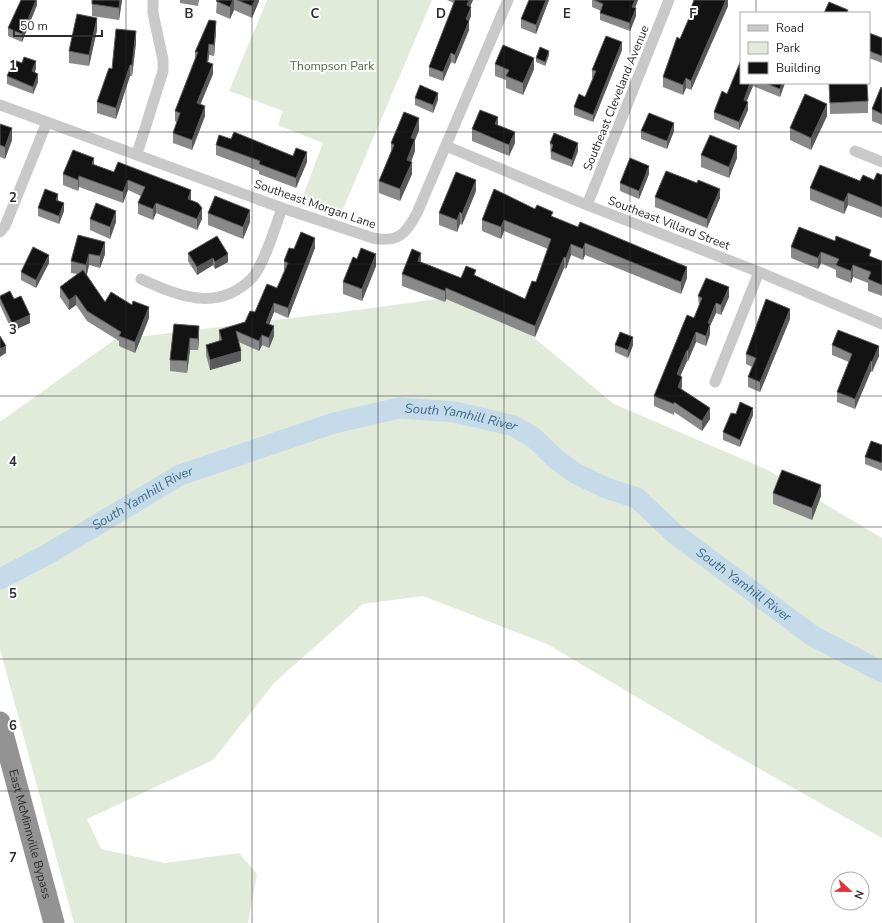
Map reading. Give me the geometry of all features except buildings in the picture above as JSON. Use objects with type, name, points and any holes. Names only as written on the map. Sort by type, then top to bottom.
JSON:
[{"type":"highway","name":"East McMinnville Bypass","points":[[0,722],[54,923]]},
{"type":"street","points":[[137,154],[163,71],[163,60],[156,33],[153,13],[153,0]]},
{"type":"street","name":"Southeast Morgan Lane","points":[[0,105],[282,208],[373,238],[388,241],[400,236],[411,225],[508,0]]},
{"type":"street","name":"Southeast Cleveland Avenue","points":[[587,206],[670,0]]},
{"type":"street","points":[[0,232],[5,226],[46,122]]},
{"type":"street","name":"Southeast Villard Street","points":[[446,146],[587,206],[759,272],[882,324]]},
{"type":"street","points":[[855,151],[882,162]]},
{"type":"street","points":[[141,279],[172,293],[190,298],[214,298],[231,293],[252,278],[268,249],[282,208]]},
{"type":"street","points":[[715,382],[759,272]]},
{"type":"green space","name":"Thompson Park","points":[[267,0],[432,0],[340,216],[301,201],[323,143],[278,125],[283,111],[229,91]]},
{"type":"green space","points":[[480,293],[614,404],[766,469],[882,538],[882,838],[728,751],[547,644],[423,596],[363,604],[275,682],[213,760],[87,819],[101,849],[165,863],[239,853],[257,874],[248,923],[74,923],[0,649],[0,422],[114,340],[365,309]]},
{"type":"waterway","name":"South Yamhill River","points":[[0,579],[48,554],[180,475],[334,423],[399,408],[455,412],[514,426],[534,438],[557,460],[575,473],[606,488],[637,498],[675,534],[813,636],[882,672]]}]
